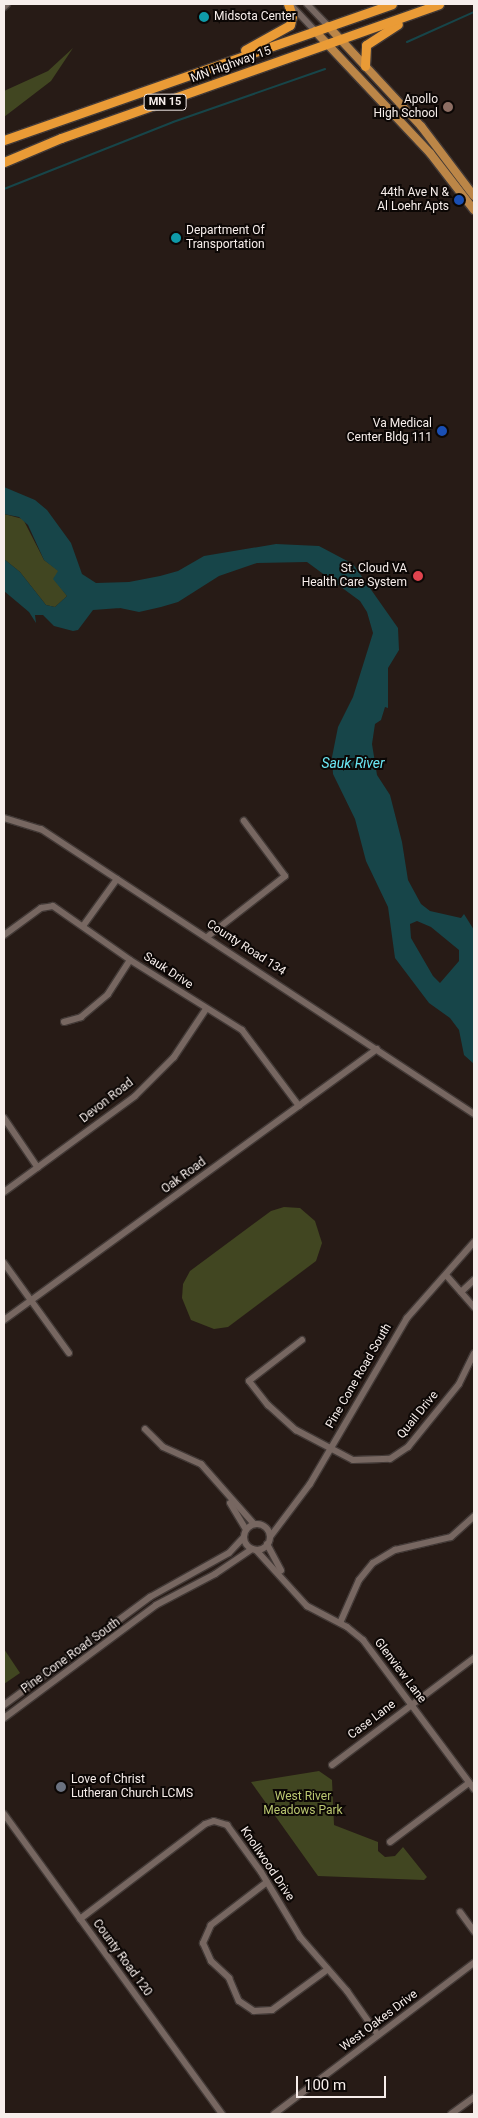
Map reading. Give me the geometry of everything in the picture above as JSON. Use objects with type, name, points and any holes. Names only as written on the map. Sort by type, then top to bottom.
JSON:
[{"type":"highway","points":[[173,80],[285,30],[292,21],[289,4]]},
{"type":"highway","name":"MN Highway 15","points":[[4,140],[392,4]]},
{"type":"highway","name":"MN Highway 15","points":[[4,162],[328,43],[416,14],[439,4]]},
{"type":"highway","points":[[365,66],[364,49],[369,41],[416,14]]},
{"type":"main road","points":[[328,26],[421,126],[471,199],[474,210]]},
{"type":"main road","points":[[315,31],[471,199]]},
{"type":"street","points":[[4,7],[8,4]]},
{"type":"street","points":[[289,4],[315,31]]},
{"type":"street","points":[[307,4],[328,26]]},
{"type":"street","name":"County Road 134","points":[[4,818],[41,829],[473,1111]]},
{"type":"street","points":[[207,937],[284,876],[244,821]]},
{"type":"street","points":[[83,926],[117,879]]},
{"type":"street","name":"Sauk Drive","points":[[4,935],[41,908],[53,906],[130,960],[242,1030],[299,1106]]},
{"type":"street","points":[[64,1022],[81,1017],[108,994],[130,960]]},
{"type":"street","name":"Devon Road","points":[[4,1192],[135,1096],[174,1057],[206,1009]]},
{"type":"street","name":"Oak Road","points":[[4,1320],[377,1049]]},
{"type":"street","points":[[4,1118],[38,1168]]},
{"type":"street","name":"Pine Cone Road South","points":[[460,1261],[474,1242]]},
{"type":"street","name":"Pine Cone Road South","points":[[270,1537],[310,1484],[398,1331],[421,1299],[474,1249]]},
{"type":"street","points":[[4,1263],[69,1353]]},
{"type":"street","points":[[446,1275],[474,1307]]},
{"type":"street","points":[[461,1292],[474,1280]]},
{"type":"street","name":"Quail Drive","points":[[302,1340],[249,1381],[268,1405],[296,1430],[353,1460],[390,1459],[400,1453],[459,1384],[474,1353]]},
{"type":"street","points":[[146,1428],[158,1443],[194,1459],[216,1481],[254,1524],[264,1526],[270,1537],[268,1544],[254,1549],[216,1481]]},
{"type":"street","name":"Pine Cone Road South","points":[[264,1526],[273,1524],[290,1511]]},
{"type":"street","points":[[340,1623],[359,1580],[373,1563],[395,1550],[451,1537],[474,1516]]},
{"type":"street","points":[[245,1534],[254,1524]]},
{"type":"street","name":"Pine Cone Road South","points":[[4,1704],[150,1597],[229,1553],[245,1534]]},
{"type":"street","name":"Glenview Lane","points":[[268,1544],[290,1587]]},
{"type":"street","name":"Pine Cone Road South","points":[[4,1718],[156,1605],[205,1580],[254,1549]]},
{"type":"street","name":"Glenview Lane","points":[[254,1549],[307,1606],[340,1623],[362,1640],[474,1789]]},
{"type":"street","name":"Case Lane","points":[[332,1765],[474,1658]]},
{"type":"street","points":[[390,1842],[469,1783]]},
{"type":"street","name":"County Road 120","points":[[4,1814],[222,2114]]},
{"type":"street","name":"Knollwood Drive","points":[[80,1919],[205,1824],[214,1821],[227,1825],[267,1882],[300,1937],[328,1969],[378,2036]]},
{"type":"street","points":[[267,1882],[211,1926],[204,1943],[210,1961],[229,1978],[239,2001],[254,2011],[272,2010],[328,1969]]},
{"type":"street","points":[[460,1912],[474,1931]]},
{"type":"street","name":"West Oakes Drive","points":[[274,2114],[474,1963]]},
{"type":"street","points":[[451,2114],[474,2098]]},
{"type":"green space","points":[[73,48],[51,81],[4,117],[4,91],[48,71]]},
{"type":"green space","points":[[4,514],[23,519],[44,560],[59,571],[54,579],[67,596],[55,607],[46,605],[20,572],[4,559]]},
{"type":"green space","points":[[284,1207],[300,1208],[315,1221],[322,1243],[316,1261],[228,1327],[214,1329],[191,1320],[182,1298],[183,1284],[190,1271],[271,1211]]},
{"type":"green space","points":[[4,1649],[20,1673],[4,1684]]},
{"type":"green space","name":"West River Meadows Park","points":[[319,1771],[332,1780],[334,1825],[378,1842],[378,1851],[385,1857],[395,1856],[403,1847],[427,1877],[424,1880],[318,1876],[251,1782]]},
{"type":"water","name":"Sauk River","points":[[4,487],[35,500],[47,510],[71,543],[82,574],[96,583],[129,582],[160,576],[178,571],[204,556],[276,544],[319,546],[353,564],[398,628],[399,650],[388,668],[388,708],[385,707],[381,720],[375,724],[372,744],[377,775],[390,795],[402,842],[408,880],[421,904],[430,911],[461,918],[464,914],[474,930],[474,1064],[464,1055],[459,1030],[450,1018],[429,1003],[395,958],[388,907],[366,861],[355,819],[333,774],[332,757],[338,727],[353,697],[373,633],[367,612],[360,601],[307,562],[257,563],[219,576],[178,602],[161,607],[139,612],[120,608],[93,610],[78,630],[73,631],[54,626],[43,615],[35,615],[36,623],[29,612],[4,591],[4,559],[20,572],[46,605],[55,607],[67,596],[53,579],[58,571],[44,560],[28,525],[19,517],[4,514]],"holes":[[[417,921],[431,927],[459,950],[459,961],[440,983],[433,976],[411,938],[410,924]]]},
{"type":"waterway","points":[[407,42],[474,12]]},
{"type":"waterway","points":[[4,189],[173,122],[325,69]]},
{"type":"place","name":"Midsota Center","points":[[204,17]]},
{"type":"place","name":"Apollo High School","points":[[448,107]]},
{"type":"place","name":"44th Ave N & Al Loehr Apts","points":[[459,200]]},
{"type":"place","name":"Department Of Transportation","points":[[176,238]]},
{"type":"place","name":"Va Medical Center Bldg 111","points":[[442,431]]},
{"type":"place","name":"St. Cloud VA Health Care System","points":[[418,576]]},
{"type":"place","name":"Love of Christ Lutheran Church LCMS","points":[[61,1787]]}]
